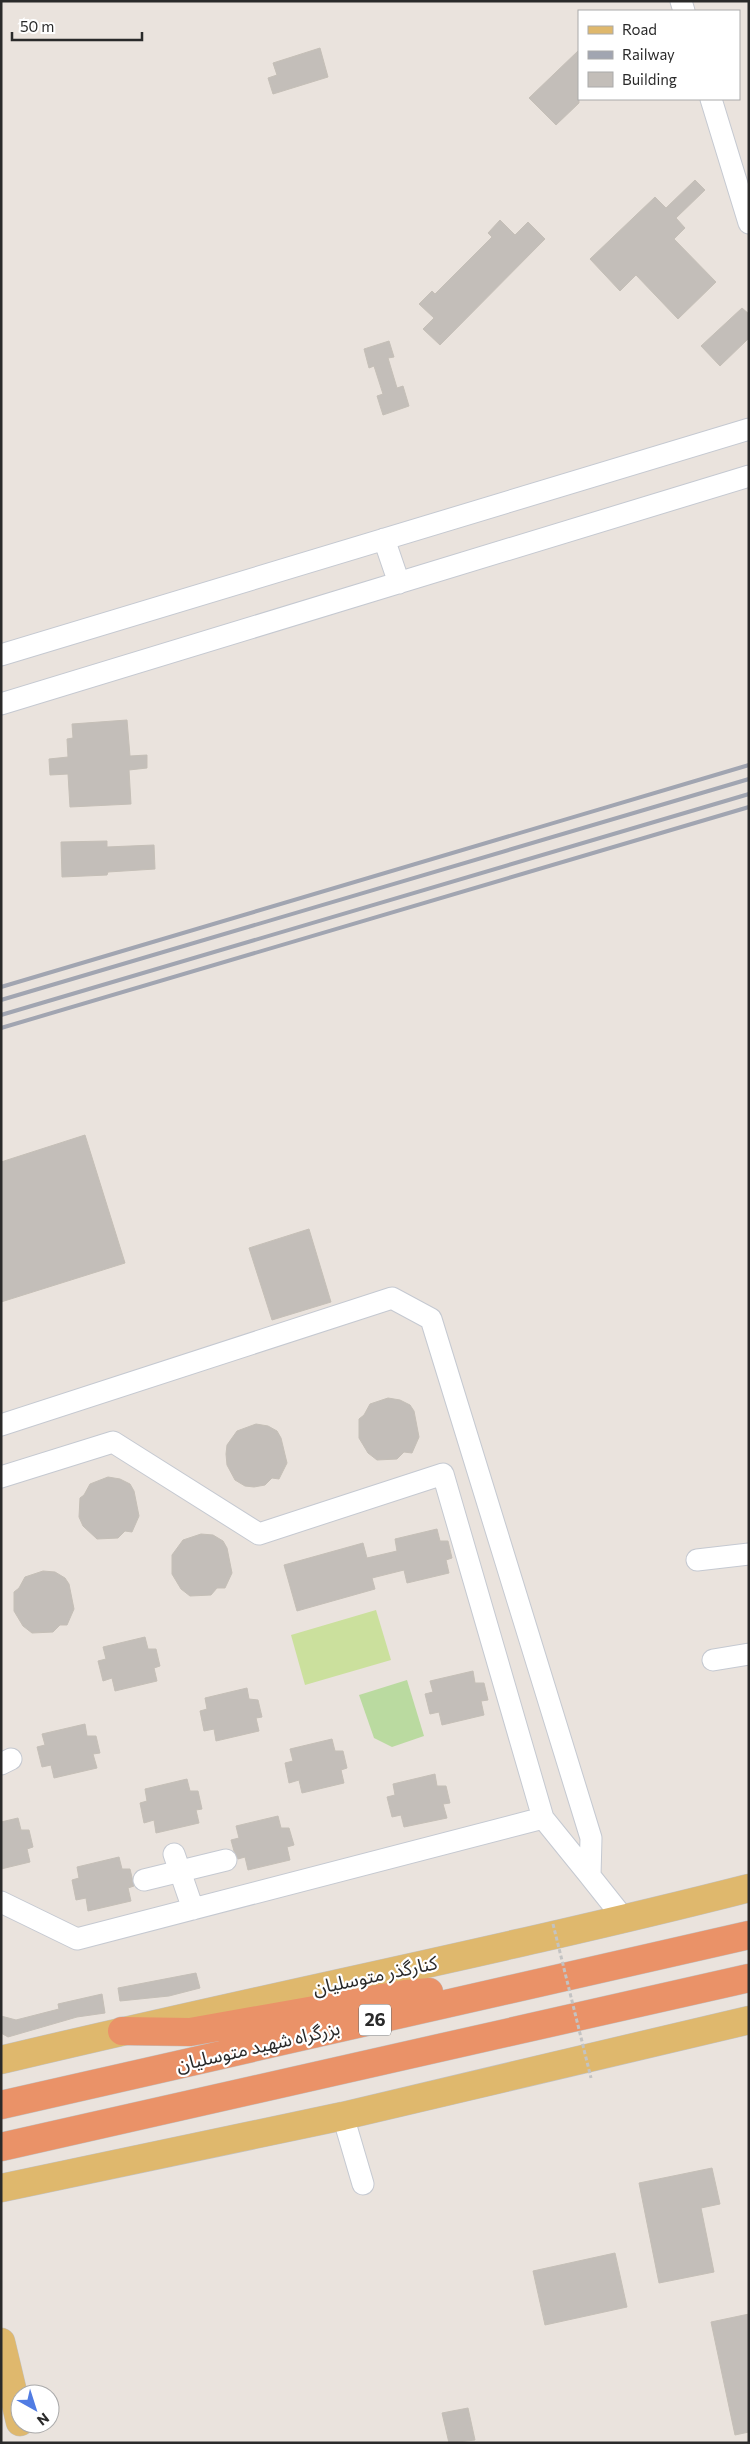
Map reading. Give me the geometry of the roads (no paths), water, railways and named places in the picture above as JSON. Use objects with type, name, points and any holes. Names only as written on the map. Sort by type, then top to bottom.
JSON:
[{"type":"highway","name":"بزرگراه شهید متوسلیان","points":[[1,2106],[749,1935]]},
{"type":"highway","points":[[1,2146],[749,1978]]},
{"type":"highway","points":[[122,2031],[190,2032],[405,1994],[528,1985]]},
{"type":"main road","name":"کنارگذر متوسلیان","points":[[1,2060],[122,2031],[625,1920],[749,1888]]},
{"type":"main road","points":[[2,2188],[343,2116],[749,2020]]},
{"type":"main road","points":[[1,2342],[11,2384]]},
{"type":"street","points":[[711,100],[749,223]]},
{"type":"street","points":[[1,655],[749,429]]},
{"type":"street","points":[[1,704],[749,476]]},
{"type":"street","points":[[384,539],[399,583]]},
{"type":"street","points":[[1,1425],[392,1298],[431,1319],[590,1838],[590,1876]]},
{"type":"street","points":[[1,1477],[113,1442],[259,1534],[443,1474],[543,1818],[625,1920]]},
{"type":"street","points":[[697,1560],[749,1554]]},
{"type":"street","points":[[713,1660],[749,1654]]},
{"type":"street","points":[[1,1902],[77,1939],[543,1818]]},
{"type":"street","points":[[144,1880],[177,1863],[226,1860]]},
{"type":"street","points":[[177,1863],[192,1909]]},
{"type":"street","points":[[343,2116],[363,2184]]},
{"type":"railway","points":[[1,987],[749,765]]},
{"type":"railway","points":[[1,1000],[749,779]]},
{"type":"railway","points":[[1,1015],[749,794]]},
{"type":"railway","points":[[1,1028],[749,807]]}]
